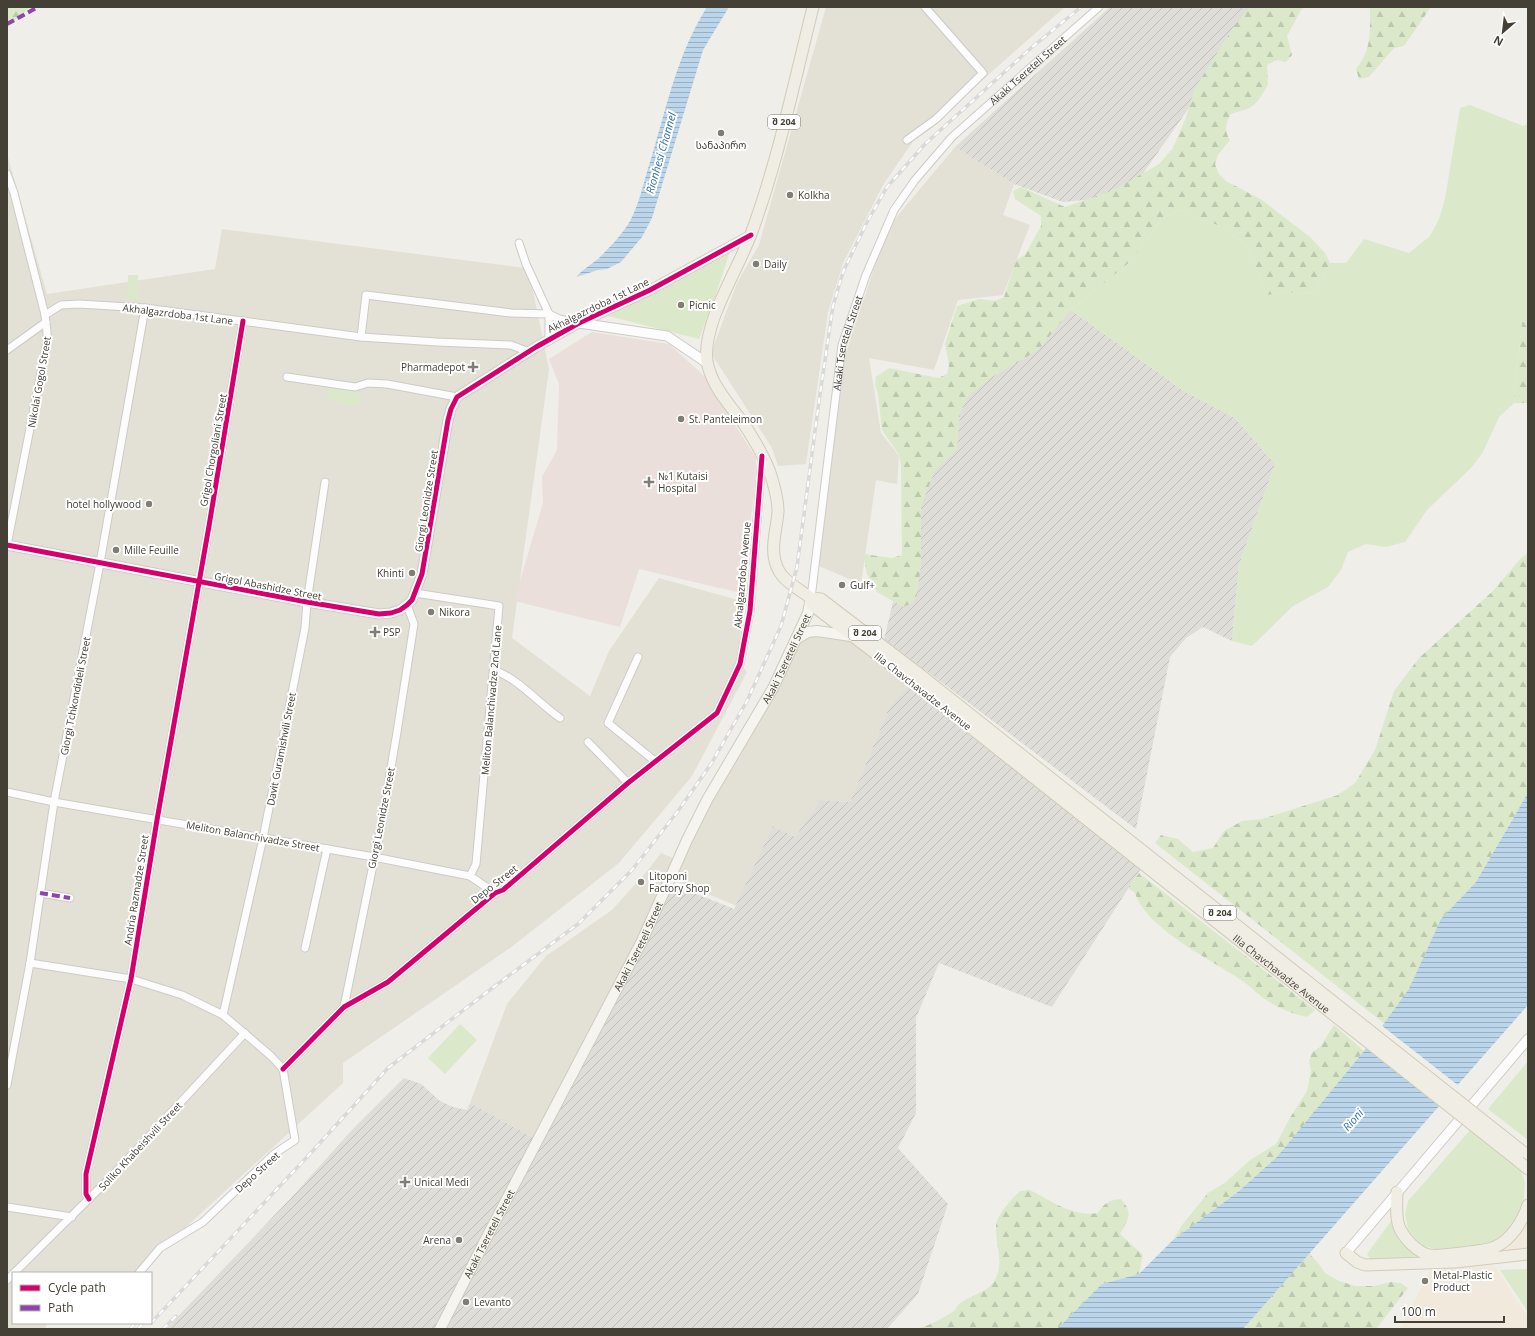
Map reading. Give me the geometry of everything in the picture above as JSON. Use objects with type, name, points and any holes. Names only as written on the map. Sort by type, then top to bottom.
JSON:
[{"type":"main road","name":"შ 204","points":[[811,598],[783,576],[776,566],[773,551],[778,508],[770,471],[744,425],[714,383],[707,363],[706,346],[712,324],[751,235],[772,169],[813,7]]},
{"type":"main road","name":"Ilia Chavchavadze Avenue","points":[[915,678],[851,636],[812,605],[811,598],[821,599],[915,678],[1524,1160]]},
{"type":"main road","name":"Akaki Tsereteli Street","points":[[440,1329],[642,941],[707,800],[773,688],[808,612],[811,598]]},
{"type":"main road","points":[[796,639],[808,632],[817,631],[851,636]]},
{"type":"main road","points":[[1524,1160],[1528,1175]]},
{"type":"main road","points":[[1397,1192],[1397,1218],[1399,1228],[1414,1246],[1429,1255],[1481,1251],[1496,1247],[1506,1240],[1519,1224],[1528,1205]]},
{"type":"main road","points":[[1346,1253],[1358,1262],[1366,1265],[1455,1262],[1528,1254]]},
{"type":"street","points":[[907,140],[936,119],[983,73],[925,7]]},
{"type":"street","name":"Akaki Tsereteli Street","points":[[811,598],[842,346],[866,275],[894,210],[915,180],[952,137],[1099,7]]},
{"type":"street","name":"Nikolai Gogol Street","points":[[7,174],[14,193],[46,318],[47,342],[7,545]]},
{"type":"street","name":"Akhalgazrdoba 1st Lane","points":[[457,398],[464,391],[549,339],[579,323],[650,290],[751,235]]},
{"type":"street","name":"Akhalgazrdoba 1st Lane","points":[[519,244],[526,264],[549,314],[549,339]]},
{"type":"street","name":"Akhalgazrdoba 1st Lane","points":[[361,336],[366,295],[511,312],[549,314],[559,319],[579,323],[667,336],[707,363]]},
{"type":"street","name":"Akhalgazrdoba 1st Lane","points":[[7,350],[62,305],[79,304],[145,308],[361,336],[437,342],[511,345],[529,352]]},
{"type":"street","name":"Giorgi Tchkondideli Street","points":[[7,1084],[11,1042],[30,963],[54,802],[100,563],[145,308]]},
{"type":"street","name":"Grigol Chorgoliani Street","points":[[199,582],[244,321]]},
{"type":"street","points":[[286,377],[355,387],[368,383],[387,384],[457,398]]},
{"type":"street","name":"Giorgi Leonidze Street","points":[[344,1007],[382,821],[414,624],[407,605],[415,593],[426,559],[448,420],[451,409],[457,398]]},
{"type":"street","name":"Akhalgazrdoba Avenue","points":[[717,713],[740,664],[750,610],[762,456]]},
{"type":"street","name":"Davit Guramishvili Street","points":[[223,1015],[263,838],[305,628],[307,602],[325,482]]},
{"type":"street","name":"Grigol Abashidze Street","points":[[7,545],[199,582],[379,614],[391,613],[407,605]]},
{"type":"street","name":"Andria Razmadze Street","points":[[89,1199],[86,1194],[86,1174],[131,979],[157,820],[199,582]]},
{"type":"street","name":"Meliton Balanchivadze 2nd Lane","points":[[415,593],[499,606],[476,864],[470,876]]},
{"type":"street","points":[[638,657],[608,723],[656,762]]},
{"type":"street","points":[[494,670],[505,674],[560,718]]},
{"type":"street","name":"Depo Street","points":[[140,1272],[160,1248],[203,1222],[274,1154],[295,1140],[283,1069],[344,1007],[388,982],[495,893],[503,890],[628,783],[717,713]]},
{"type":"street","points":[[588,742],[628,783]]},
{"type":"street","name":"Meliton Balanchivadze Street","points":[[7,792],[54,802],[374,857],[470,876],[495,893]]},
{"type":"street","points":[[305,948],[327,849]]},
{"type":"street","points":[[40,893],[70,898]]},
{"type":"street","points":[[30,963],[131,979],[182,995],[223,1015],[245,1033],[283,1069]]},
{"type":"street","name":"Soliko Khabeishvili Street","points":[[14,1272],[72,1217],[120,1168],[245,1033]]},
{"type":"street","points":[[1346,1253],[1528,1040]]},
{"type":"street","points":[[7,1206],[72,1217]]},
{"type":"shaded area","points":[[826,7],[1065,7],[914,140],[883,185],[843,263],[828,312],[806,464],[778,466],[772,448],[711,353],[737,283],[759,245]]},
{"type":"shaded area","points":[[1110,7],[1261,7],[1251,19],[1140,178],[1095,199],[1063,202],[1014,184],[955,147]]},
{"type":"shaded area","points":[[955,147],[1014,184],[1003,215],[1030,225],[1003,295],[958,300],[934,370],[869,358],[881,433],[899,456],[897,484],[876,480],[861,584],[819,566],[845,356],[878,256],[894,220]]},
{"type":"shaded area","points":[[7,154],[47,294],[215,269],[222,229],[525,268],[533,291],[549,369],[512,638],[590,696],[609,651],[659,578],[745,602],[737,660],[747,672],[692,776],[619,863],[510,948],[343,1063],[343,1083],[137,1272],[12,1272],[12,1324],[47,1324],[45,1329],[7,1329]]},
{"type":"shaded area","points":[[1029,282],[1071,310],[1184,391],[1235,418],[1275,464],[1239,565],[1232,641],[1203,627],[1186,638],[1170,657],[1136,829],[884,639],[904,557],[956,385]]},
{"type":"shaded area","name":"№1 Kutaisi Hospital","points":[[592,332],[669,344],[704,376],[756,458],[755,486],[741,593],[639,569],[620,627],[514,601],[543,503],[542,477],[557,450],[559,384],[549,359]]},
{"type":"shaded area","points":[[822,633],[854,641],[909,684],[889,708],[850,802],[820,800],[795,837],[773,826],[737,906],[669,878],[644,931],[536,1139],[470,1103],[507,1004],[546,956],[612,910],[648,870],[661,853],[680,861],[797,640]]},
{"type":"shaded area","points":[[909,684],[1142,867],[1052,1007],[939,963],[916,1018],[916,1113],[898,1148],[948,1204],[918,1294],[887,1329],[166,1329],[291,1198],[351,1131],[404,1078],[421,1084],[440,1101],[453,1107],[467,1110],[470,1103],[536,1139],[672,884],[734,909],[773,826],[795,837],[820,800],[850,802],[889,708]]},
{"type":"shaded area","points":[[1528,1222],[1528,1249],[1497,1252],[1510,1244],[1524,1229]]},
{"type":"shaded area","points":[[1494,1265],[1528,1318],[1528,1329],[1399,1329],[1431,1270]]},
{"type":"green space","points":[[7,7],[30,7],[7,27]]},
{"type":"green space","points":[[1250,7],[1305,7],[1301,10],[1287,36],[1292,55],[1286,62],[1277,60],[1267,65],[1268,85],[1258,101],[1250,108],[1231,114],[1227,121],[1226,127],[1230,140],[1218,155],[1215,164],[1219,174],[1226,181],[1262,200],[1310,237],[1325,253],[1330,263],[1316,289],[1307,294],[1287,292],[1267,295],[1248,248],[1225,228],[1179,210],[1161,220],[1131,261],[1071,310],[1038,350],[992,377],[968,396],[960,413],[957,450],[935,470],[921,506],[921,565],[917,595],[912,603],[903,607],[877,592],[867,574],[863,554],[892,558],[902,555],[901,465],[899,455],[882,430],[878,394],[875,385],[876,377],[889,368],[938,378],[947,374],[949,365],[945,344],[957,306],[979,299],[995,301],[1004,297],[1016,260],[1025,255],[1041,226],[1041,216],[1015,199],[1013,191],[1021,187],[1065,207],[1114,190],[1159,164],[1173,148],[1186,117],[1195,88],[1233,28]]},
{"type":"green space","points":[[1370,7],[1431,7],[1404,46],[1394,48],[1369,77],[1359,79],[1356,69],[1365,55],[1369,40]]},
{"type":"green space","points":[[1470,105],[1523,126],[1528,124],[1528,320],[1522,322],[1514,403],[1499,417],[1483,452],[1472,467],[1427,510],[1405,542],[1386,547],[1366,544],[1348,552],[1341,570],[1328,587],[1293,606],[1252,646],[1232,641],[1239,565],[1275,464],[1235,418],[1184,391],[1071,310],[1131,261],[1161,220],[1179,210],[1225,228],[1248,248],[1267,295],[1287,292],[1307,294],[1316,289],[1330,263],[1346,263],[1364,239],[1409,253],[1430,236],[1439,219],[1445,199],[1460,108]]},
{"type":"green space","points":[[731,248],[699,339],[608,316]]},
{"type":"green space","points":[[128,275],[138,275],[138,301],[127,300]]},
{"type":"green space","points":[[1528,320],[1528,403],[1514,403],[1522,322]]},
{"type":"green space","points":[[329,386],[360,392],[358,406],[327,400]]},
{"type":"green space","points":[[1528,553],[1528,793],[1476,882],[1441,919],[1410,989],[1385,1024],[1155,843],[1161,835],[1178,839],[1193,852],[1213,848],[1224,831],[1242,821],[1262,819],[1338,795],[1355,783],[1375,750],[1394,691],[1419,658],[1493,591],[1520,559]]},
{"type":"green space","points":[[1139,873],[1315,1010],[1307,1017],[1292,1013],[1277,1006],[1262,997],[1244,982],[1182,943],[1166,931],[1152,919],[1142,906],[1135,893],[1128,888]]},
{"type":"green space","points":[[460,1024],[477,1040],[445,1074],[428,1058]]},
{"type":"green space","points":[[1334,1025],[1364,1051],[1277,1158],[1239,1191],[1173,1240],[1182,1225],[1208,1193],[1226,1182],[1250,1160],[1276,1144],[1307,1091],[1311,1071],[1309,1061],[1312,1052],[1320,1047]]},
{"type":"green space","points":[[1528,1061],[1528,1140],[1488,1109]]},
{"type":"green space","points":[[1470,1130],[1516,1164],[1521,1171],[1525,1183],[1521,1214],[1508,1234],[1486,1245],[1436,1249],[1424,1246],[1417,1241],[1408,1229],[1405,1214],[1408,1201]]},
{"type":"green space","points":[[1030,1190],[1062,1207],[1080,1213],[1089,1214],[1098,1213],[1107,1203],[1113,1200],[1121,1199],[1129,1213],[1120,1234],[1143,1255],[1139,1274],[1102,1284],[1057,1329],[918,1329],[950,1314],[963,1301],[985,1290],[993,1283],[999,1269],[996,1233],[997,1221],[1005,1207],[1020,1191]]},
{"type":"green space","points":[[1391,1221],[1398,1239],[1410,1250],[1422,1257],[1421,1260],[1376,1262],[1370,1259],[1367,1254]]},
{"type":"green space","points":[[1309,1253],[1325,1273],[1339,1281],[1355,1286],[1374,1286],[1391,1282],[1401,1283],[1408,1288],[1376,1329],[1243,1329]]},
{"type":"green space","points":[[1528,1269],[1528,1312],[1500,1270]]},
{"type":"water","name":"Rionhesi Channel","points":[[707,7],[729,7],[703,50],[652,218],[642,237],[621,262],[607,269],[598,270],[576,277],[599,258],[613,243],[626,227],[633,215],[641,194],[665,108],[679,66],[696,26]]},
{"type":"water","name":"Rioni","points":[[1528,793],[1528,1005],[1243,1329],[1057,1329],[1102,1284],[1139,1274],[1173,1240],[1239,1191],[1277,1157],[1364,1051],[1409,989],[1441,919],[1476,882]]},
{"type":"pier","points":[[1381,1025],[1459,1086],[1442,1106],[1365,1046]]},
{"type":"railway","points":[[152,1322],[308,1156],[388,1068],[578,924],[632,870],[678,811],[711,764],[747,701],[781,626],[797,567],[833,306],[843,272],[867,222],[887,187],[925,144],[1031,48],[1081,7]]},
{"type":"railway","points":[[163,1329],[176,1316]]},
{"type":"railway","points":[[130,1329],[134,1324]]},
{"type":"railway","points":[[138,1329],[142,1324]]},
{"type":"marked path","points":[[7,24],[38,7]]},
{"type":"marked path","points":[[40,893],[70,898]]},
{"type":"cycle path","points":[[7,545],[307,602],[379,614],[391,613],[400,610],[412,600],[422,574],[448,420],[451,409],[457,397],[536,347],[579,323],[650,290],[751,235]]},
{"type":"cycle path","points":[[89,1199],[86,1194],[86,1174],[131,979],[243,321]]},
{"type":"cycle path","points":[[283,1069],[344,1007],[388,982],[495,893],[503,890],[628,783],[717,713],[740,664],[750,611],[762,456]]},
{"type":"place","name":"სანაპირო","points":[[721,133]]},
{"type":"place","name":"Kolkha","points":[[790,195]]},
{"type":"place","name":"Daily","points":[[756,264]]},
{"type":"place","name":"Picnic","points":[[681,305]]},
{"type":"place","name":"Pharmadepot","points":[[473,367]]},
{"type":"place","name":"St. Panteleimon","points":[[681,419]]},
{"type":"place","name":"№1 Kutaisi Hospital","points":[[649,482]]},
{"type":"place","name":"hotel hollywood","points":[[149,504]]},
{"type":"place","name":"Mille Feuille","points":[[116,550]]},
{"type":"place","name":"Khinti","points":[[412,573]]},
{"type":"place","name":"Gulf+","points":[[842,585]]},
{"type":"place","name":"Nikora","points":[[431,612]]},
{"type":"place","name":"PSP","points":[[375,632]]},
{"type":"place","name":"Litoponi Factory Shop","points":[[641,882]]},
{"type":"place","name":"Unical Medi","points":[[405,1182]]},
{"type":"place","name":"Arena","points":[[459,1240]]},
{"type":"place","name":"Metal-Plastic Product","points":[[1425,1281]]},
{"type":"place","name":"Levanto","points":[[466,1302]]}]
